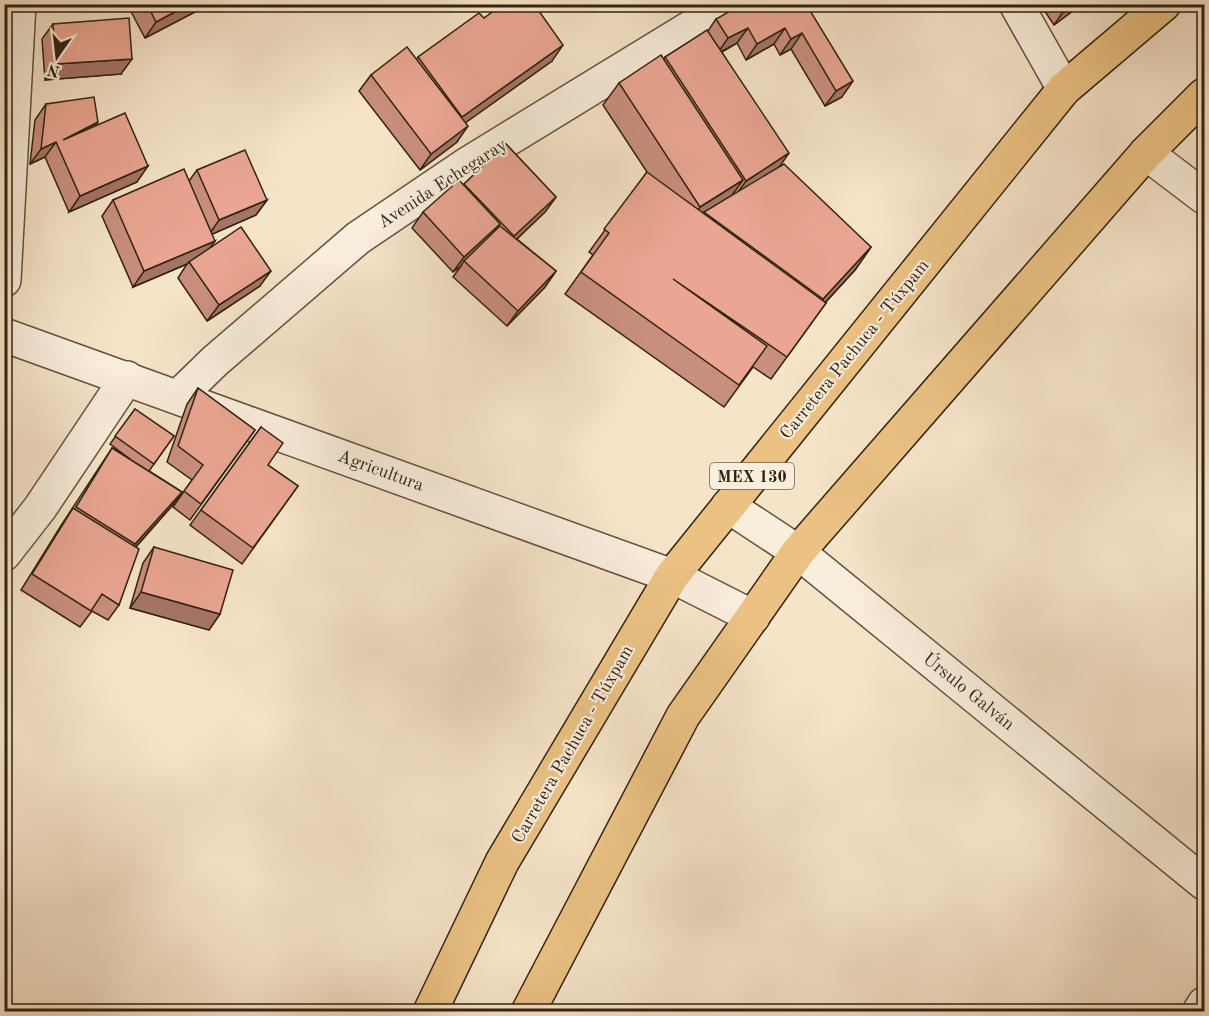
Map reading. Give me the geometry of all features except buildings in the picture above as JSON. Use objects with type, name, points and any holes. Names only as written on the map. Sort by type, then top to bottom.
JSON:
[{"type":"main road","name":"Carretera Pachuca - Túxpam","points":[[430,1011],[502,862],[672,576],[1064,89],[1164,4]]},
{"type":"main road","points":[[528,1011],[683,716],[798,552],[1146,153],[1204,95]]},
{"type":"street","points":[[4,280],[9,132],[19,4]]},
{"type":"street","name":"Avenida Echegaray","points":[[179,396],[215,361],[358,238],[469,163],[729,4]]},
{"type":"street","points":[[1016,4],[1064,89]]},
{"type":"street","points":[[1146,153],[1204,197]]},
{"type":"street","name":"Agricultura","points":[[4,335],[179,396],[672,576],[753,617]]},
{"type":"street","points":[[4,554],[40,508],[127,378]]},
{"type":"street","name":"Úrsulo Galván","points":[[728,506],[798,552],[1204,883]]},
{"type":"street","points":[[1199,1011],[1204,1004]]}]
